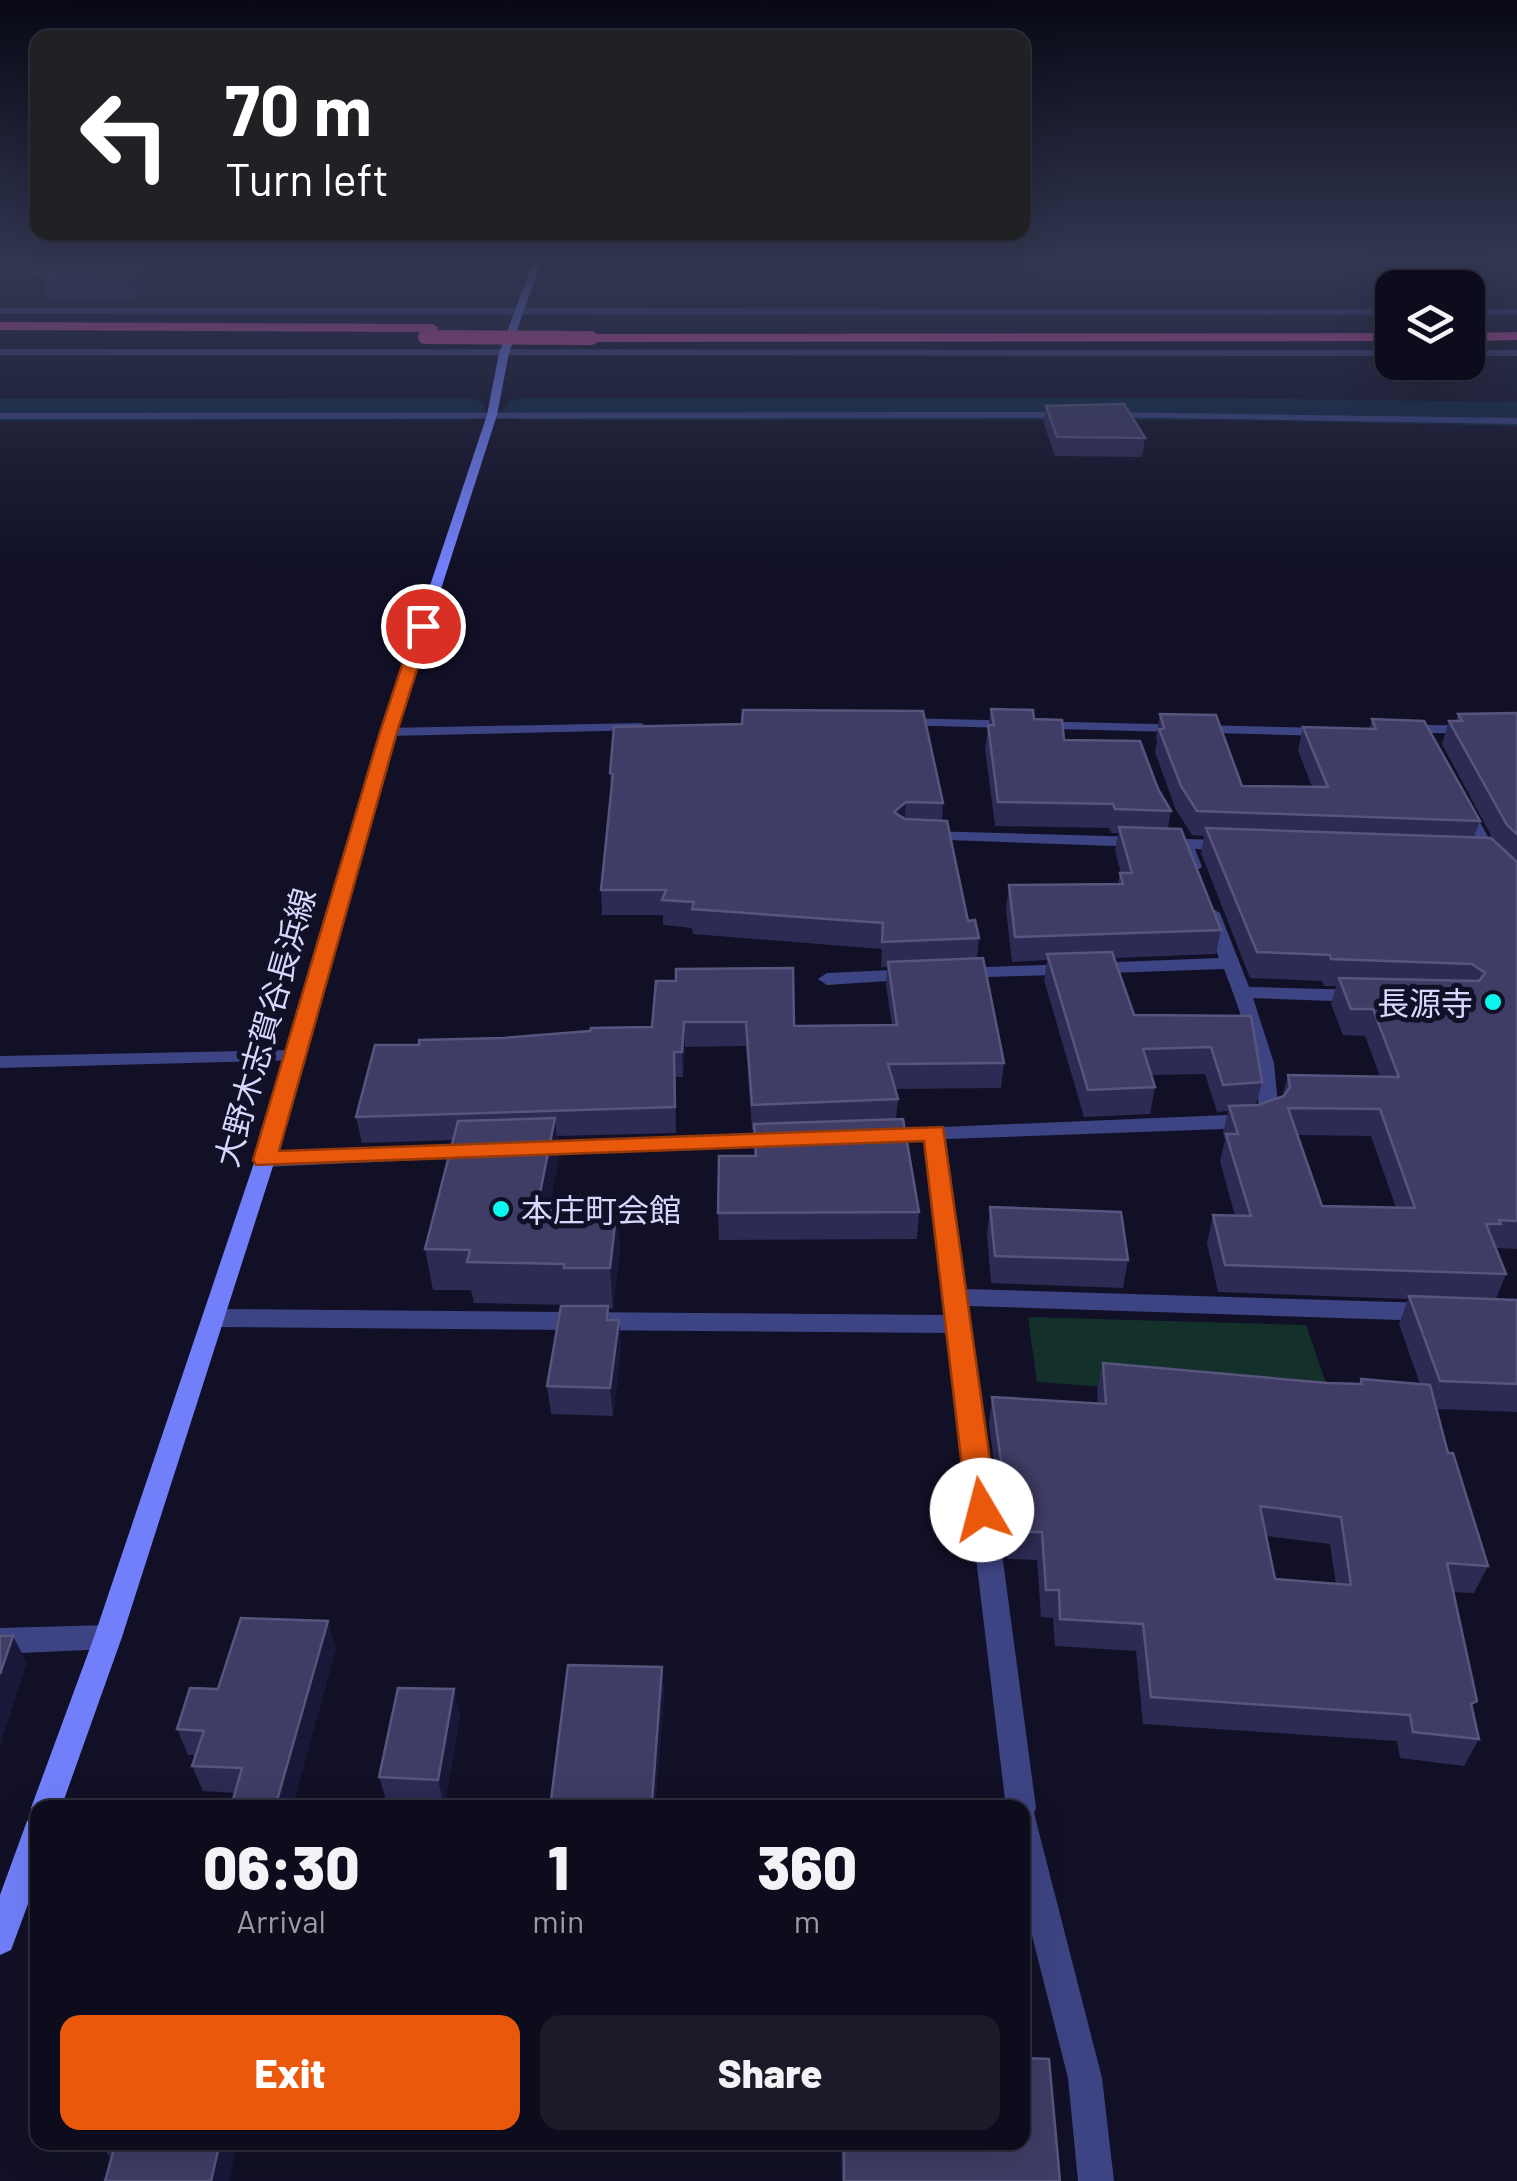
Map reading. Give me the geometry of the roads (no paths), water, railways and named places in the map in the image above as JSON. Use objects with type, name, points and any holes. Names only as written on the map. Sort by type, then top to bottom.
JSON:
[{"type":"main road","name":"大野木志賀谷長浜線","points":[[49,1800],[108,1636],[265,1160],[388,732],[492,415],[502,364]]},
{"type":"main road","name":"大野木志賀谷長浜線","points":[[0,1939],[30,1854]]},
{"type":"street","points":[[0,416],[1078,415]]},
{"type":"street","points":[[1097,415],[1517,421]]},
{"type":"street","points":[[886,722],[1350,733]]},
{"type":"street","points":[[1134,726],[1140,743]]},
{"type":"street","points":[[388,732],[649,727]]},
{"type":"street","points":[[1388,734],[1426,737],[1517,730]]},
{"type":"street","points":[[1456,792],[1479,853],[1517,881]]},
{"type":"street","points":[[904,835],[1180,836],[1242,846]]},
{"type":"street","points":[[857,1136],[1250,1121],[1270,1115],[1270,1094],[1242,992],[1180,836]]},
{"type":"street","points":[[827,979],[1230,963]]},
{"type":"street","points":[[1242,992],[1389,997]]},
{"type":"street","points":[[0,1062],[297,1056]]},
{"type":"street","points":[[935,1132],[1020,1800]]},
{"type":"street","points":[[265,1160],[799,1138]]},
{"type":"street","points":[[214,1318],[956,1311],[1460,1313]]},
{"type":"street","points":[[0,1641],[108,1636]]},
{"type":"street","points":[[1030,1862],[1085,2078],[1096,2181]]},
{"type":"waterway","points":[[0,410],[467,409]]},
{"type":"waterway","points":[[523,409],[1218,409],[1517,414]]},
{"type":"place","name":"長源寺","points":[[1493,1002]]},
{"type":"place","name":"本庄町会館","points":[[501,1209]]}]
